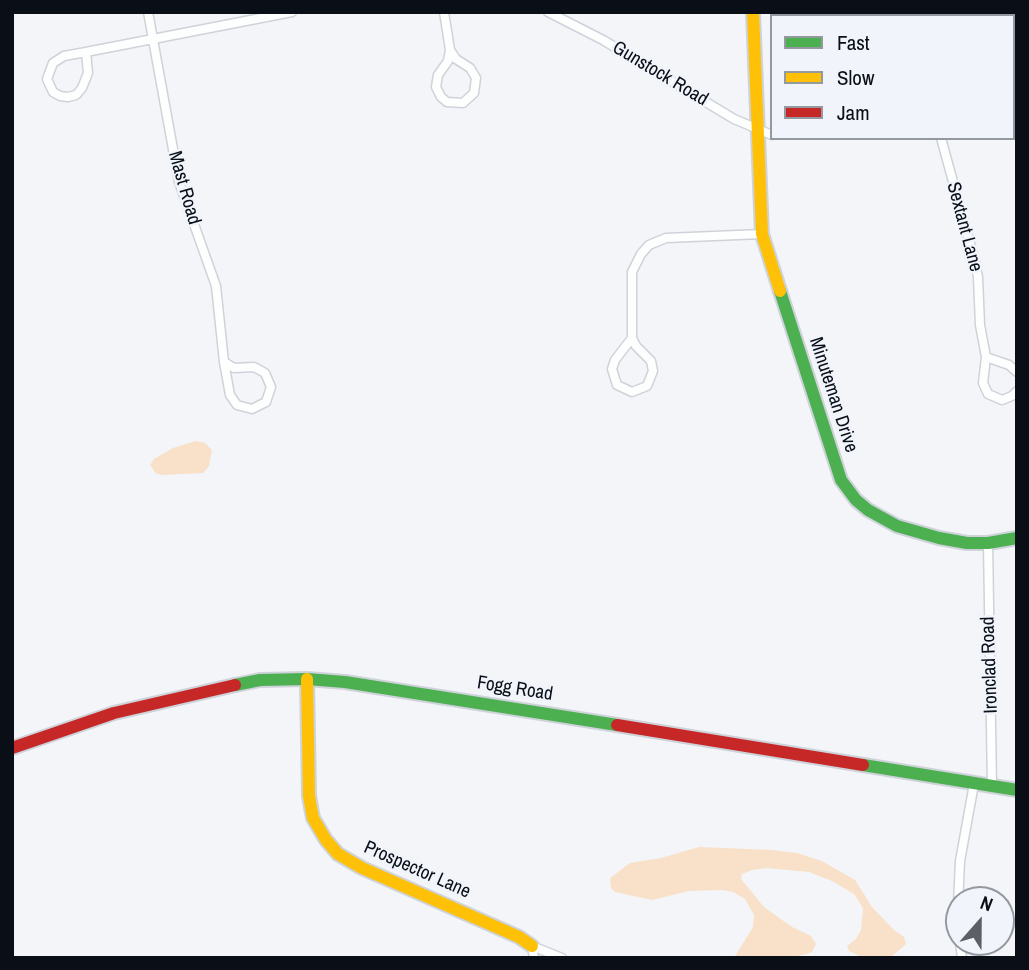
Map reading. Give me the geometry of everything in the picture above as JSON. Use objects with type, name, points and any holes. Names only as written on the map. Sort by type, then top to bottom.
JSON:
[{"type":"street","name":"Mast Road","points":[[148,12],[179,182],[216,286],[225,362],[230,395],[234,402],[248,409],[256,409],[266,402],[271,387],[265,373],[254,367],[233,368],[225,362]]},
{"type":"street","points":[[86,52],[88,73],[79,92],[68,97],[53,92],[47,79],[53,63],[64,56],[292,12]]},
{"type":"street","points":[[444,12],[450,50],[448,61],[438,75],[436,87],[447,102],[463,103],[474,93],[476,78],[470,68],[456,59],[450,50]]},
{"type":"street","name":"Gunstock Road","points":[[548,12],[603,40],[722,112],[770,134]]},
{"type":"street","name":"Minuteman Drive","points":[[753,12],[762,234],[829,447],[846,487],[868,510],[897,526],[939,538],[988,543],[1017,538]]},
{"type":"street","name":"Sextant Lane","points":[[942,140],[978,277],[979,326],[986,358],[983,383],[988,394],[1002,400],[1017,391]]},
{"type":"street","points":[[632,338],[615,360],[612,369],[617,385],[632,392],[647,386],[653,371],[651,362],[632,338],[632,272],[638,258],[649,245],[666,238],[762,234]]},
{"type":"street","points":[[986,358],[1009,365],[1017,372]]},
{"type":"street","name":"Ironclad Road","points":[[988,543],[992,787]]},
{"type":"street","name":"Fogg Road","points":[[12,748],[114,713],[188,694],[250,681],[307,678],[547,713],[1017,790]]},
{"type":"street","name":"Prospector Lane","points":[[307,678],[309,796],[313,818],[326,840],[338,853],[362,868],[519,937],[533,952],[562,958]]},
{"type":"street","points":[[959,886],[960,862],[974,784]]},
{"type":"shaded area","points":[[196,441],[205,443],[212,450],[209,466],[203,473],[155,473],[150,465],[154,459],[173,448]]},
{"type":"shaded area","points":[[699,847],[772,850],[797,853],[822,861],[855,880],[872,907],[904,937],[906,944],[890,958],[864,958],[849,951],[847,946],[856,939],[861,930],[863,908],[854,894],[809,872],[767,868],[742,874],[741,879],[764,907],[792,927],[811,936],[816,944],[812,952],[793,958],[734,958],[753,927],[754,915],[745,899],[733,892],[689,891],[652,900],[615,892],[611,888],[610,878],[630,863],[661,858]]},
{"type":"traffic: fast","points":[[780,291],[841,480],[856,500],[897,526],[939,538],[967,543],[1017,538]]},
{"type":"traffic: fast","points":[[235,685],[260,680],[307,679],[345,682],[617,725]]},
{"type":"traffic: fast","points":[[863,765],[1017,790]]},
{"type":"traffic: slow","points":[[753,12],[762,234],[780,291]]},
{"type":"traffic: slow","points":[[307,679],[309,796],[313,818],[326,840],[338,854],[362,868],[519,937],[532,946]]},
{"type":"traffic: jam","points":[[12,748],[114,713],[235,685]]},
{"type":"traffic: jam","points":[[617,725],[863,765]]}]
